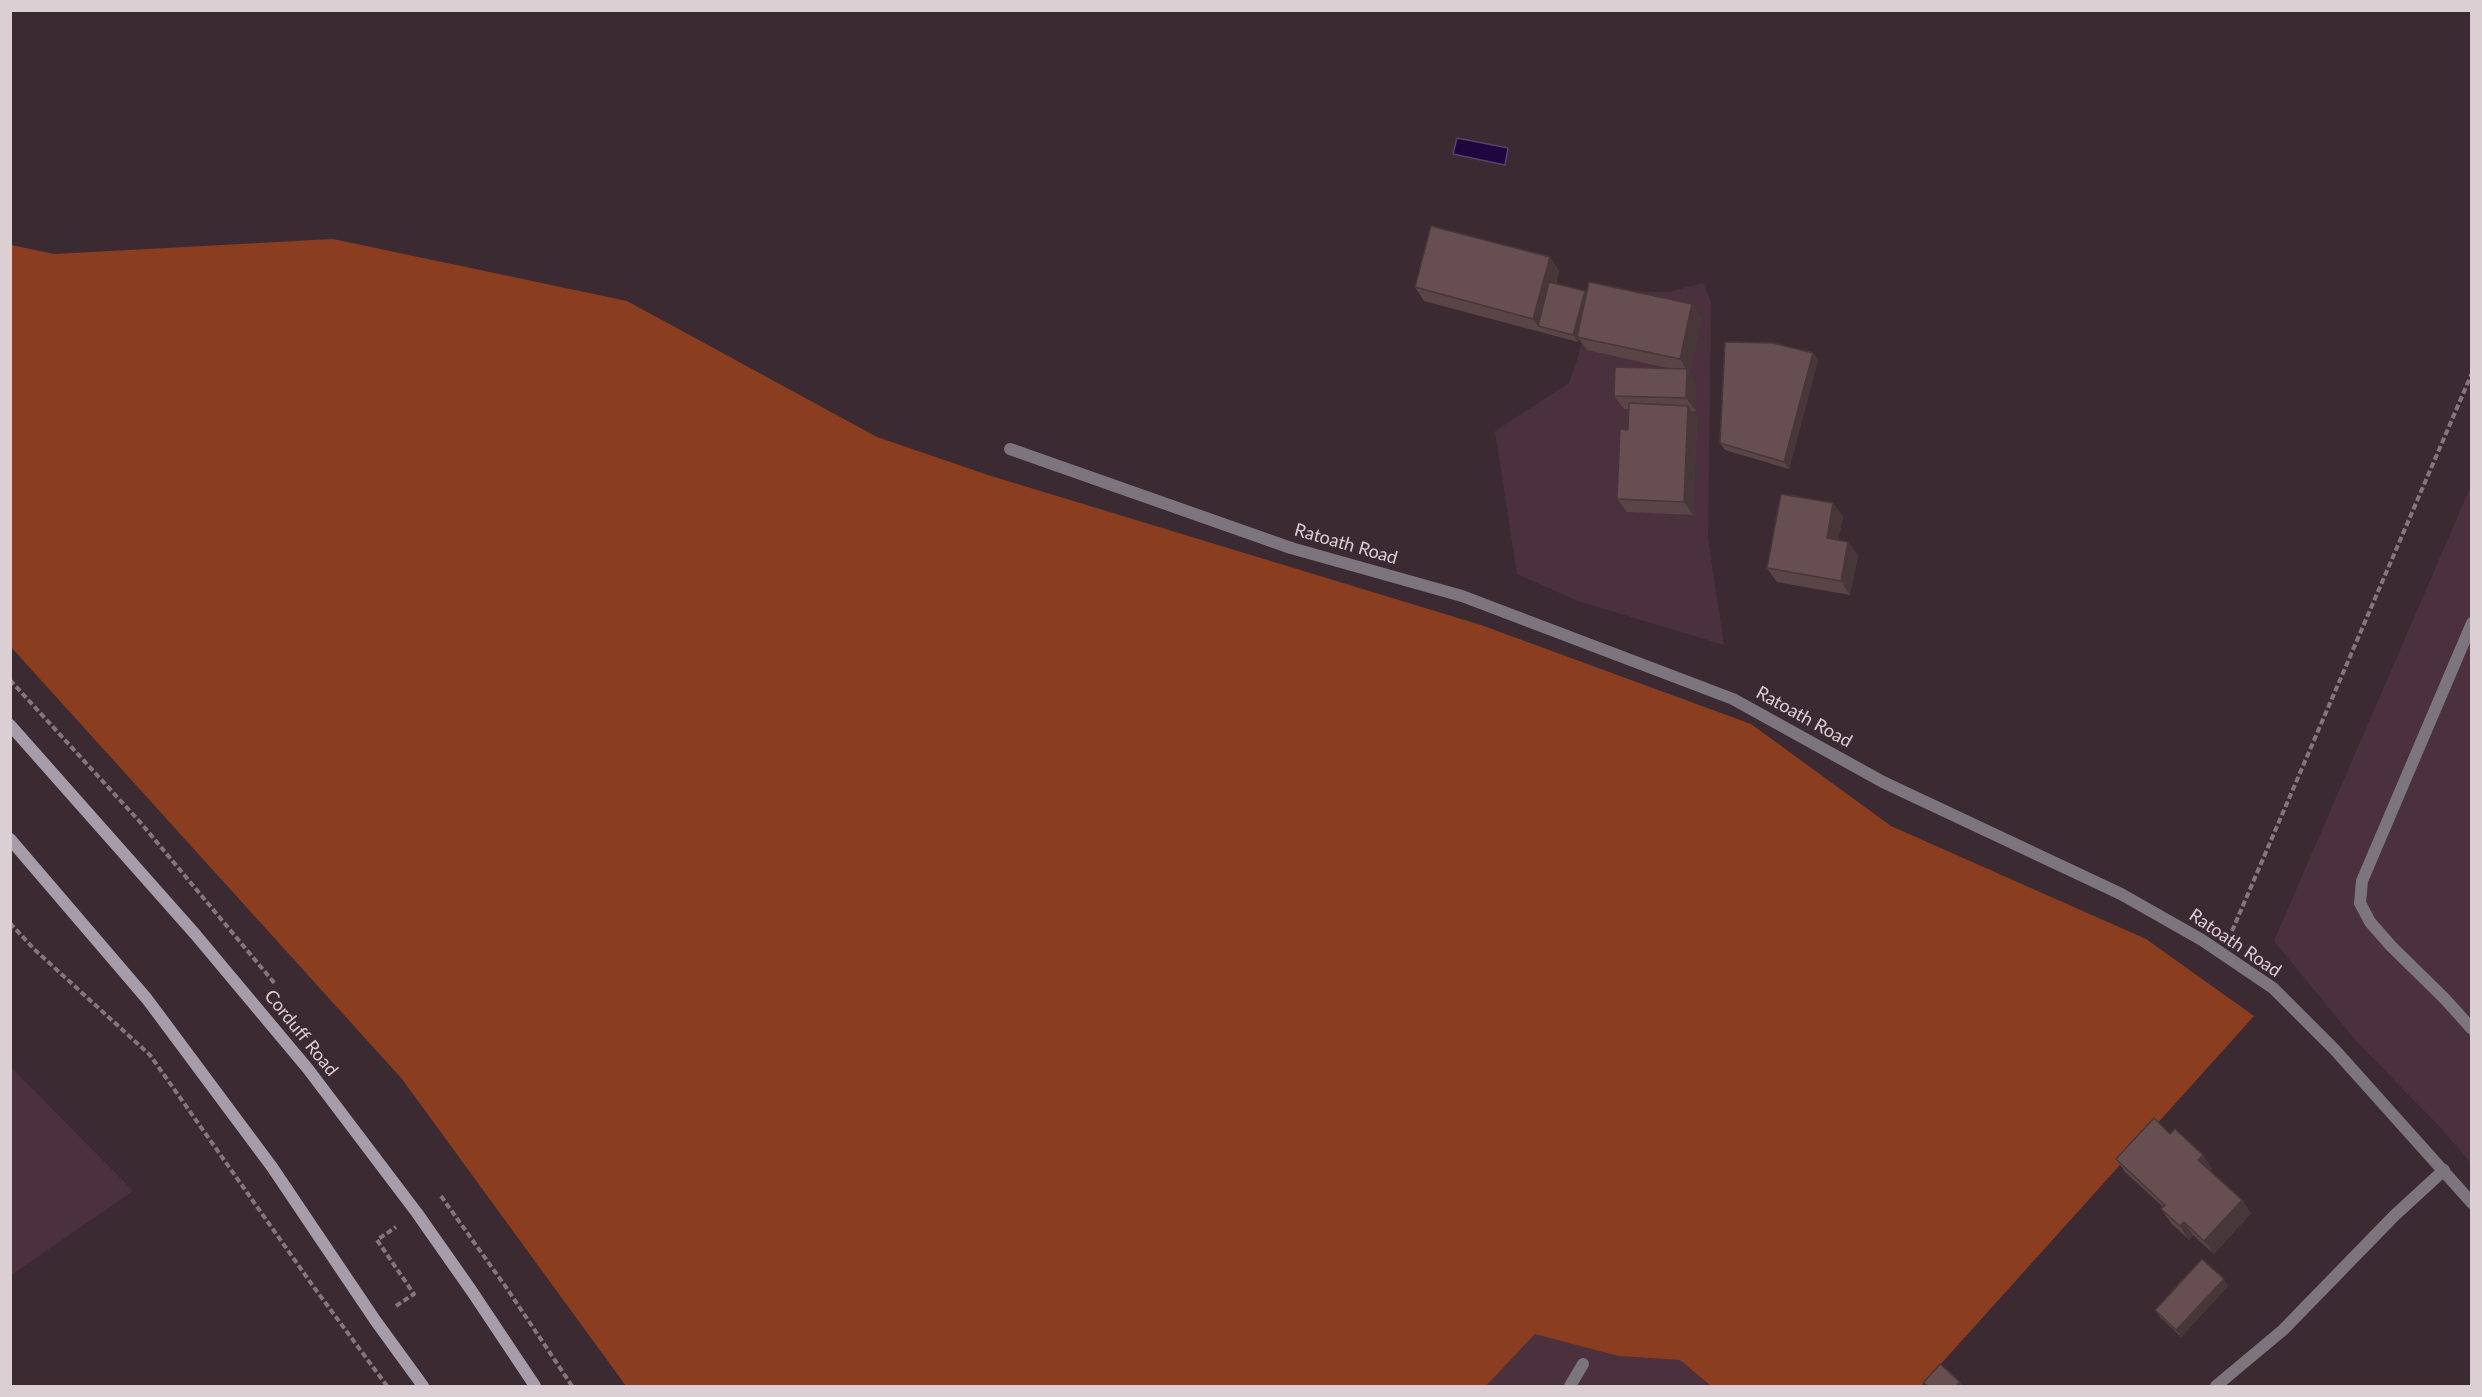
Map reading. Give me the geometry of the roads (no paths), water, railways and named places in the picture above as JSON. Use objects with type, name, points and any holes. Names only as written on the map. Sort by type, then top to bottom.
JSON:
[{"type":"street","name":"Ratoath Road","points":[[1010,449],[1291,548],[1462,596],[1733,699],[1883,782],[2121,894],[2222,954],[2273,988],[2336,1050],[2472,1203]]},
{"type":"street","points":[[2472,623],[2362,881],[2360,903],[2370,922],[2391,946],[2472,1029]]},
{"type":"street","name":"Corduff Road","points":[[10,725],[210,952],[308,1069],[417,1213],[535,1386]]},
{"type":"street","points":[[10,839],[147,999],[272,1167],[375,1320],[423,1386]]},
{"type":"street","points":[[2216,1386],[2283,1330],[2394,1216],[2444,1170]]},
{"type":"street","points":[[1570,1386],[1583,1364]]}]
